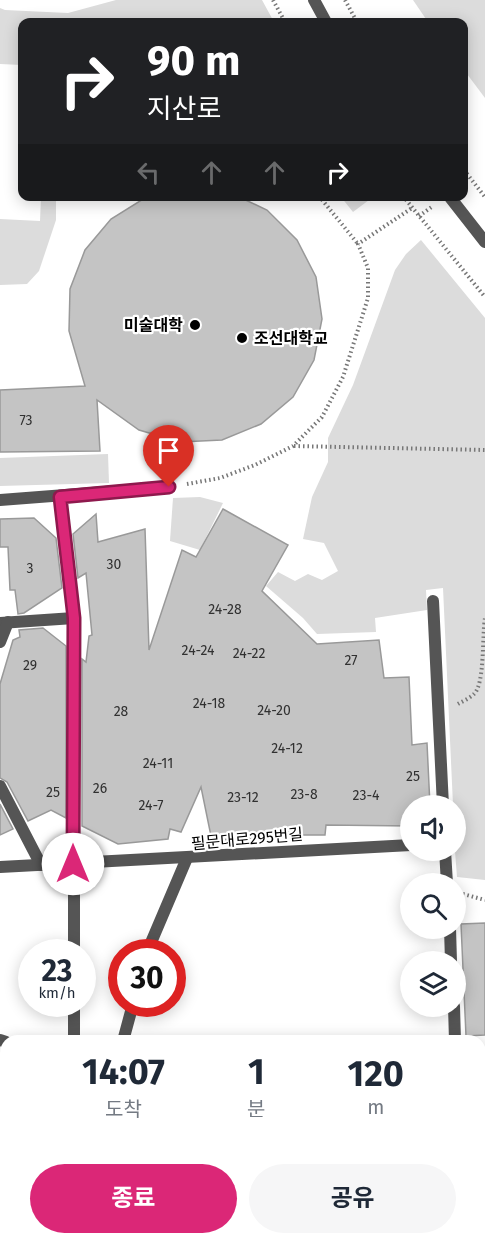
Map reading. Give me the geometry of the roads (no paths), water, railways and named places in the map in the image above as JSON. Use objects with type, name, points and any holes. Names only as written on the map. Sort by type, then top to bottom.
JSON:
[{"type":"street","points":[[314,0],[324,18]]},
{"type":"street","points":[[453,201],[485,242]]},
{"type":"street","points":[[0,500],[169,487]]},
{"type":"street","points":[[60,497],[74,618],[74,939]]},
{"type":"street","points":[[433,601],[442,795]]},
{"type":"street","points":[[0,642],[4,622],[74,618]]},
{"type":"street","points":[[0,786],[41,865]]},
{"type":"street","name":"필문대로295번길","points":[[153,939],[187,858],[400,846]]},
{"type":"street","points":[[0,867],[187,858]]},
{"type":"street","points":[[74,1017],[74,1035]]},
{"type":"street","points":[[125,1035],[129,1017]]},
{"type":"street","points":[[454,1017],[455,1035]]},
{"type":"place","name":"미술대학","points":[[195,325]]},
{"type":"place","name":"조선대학교","points":[[242,338]]}]
